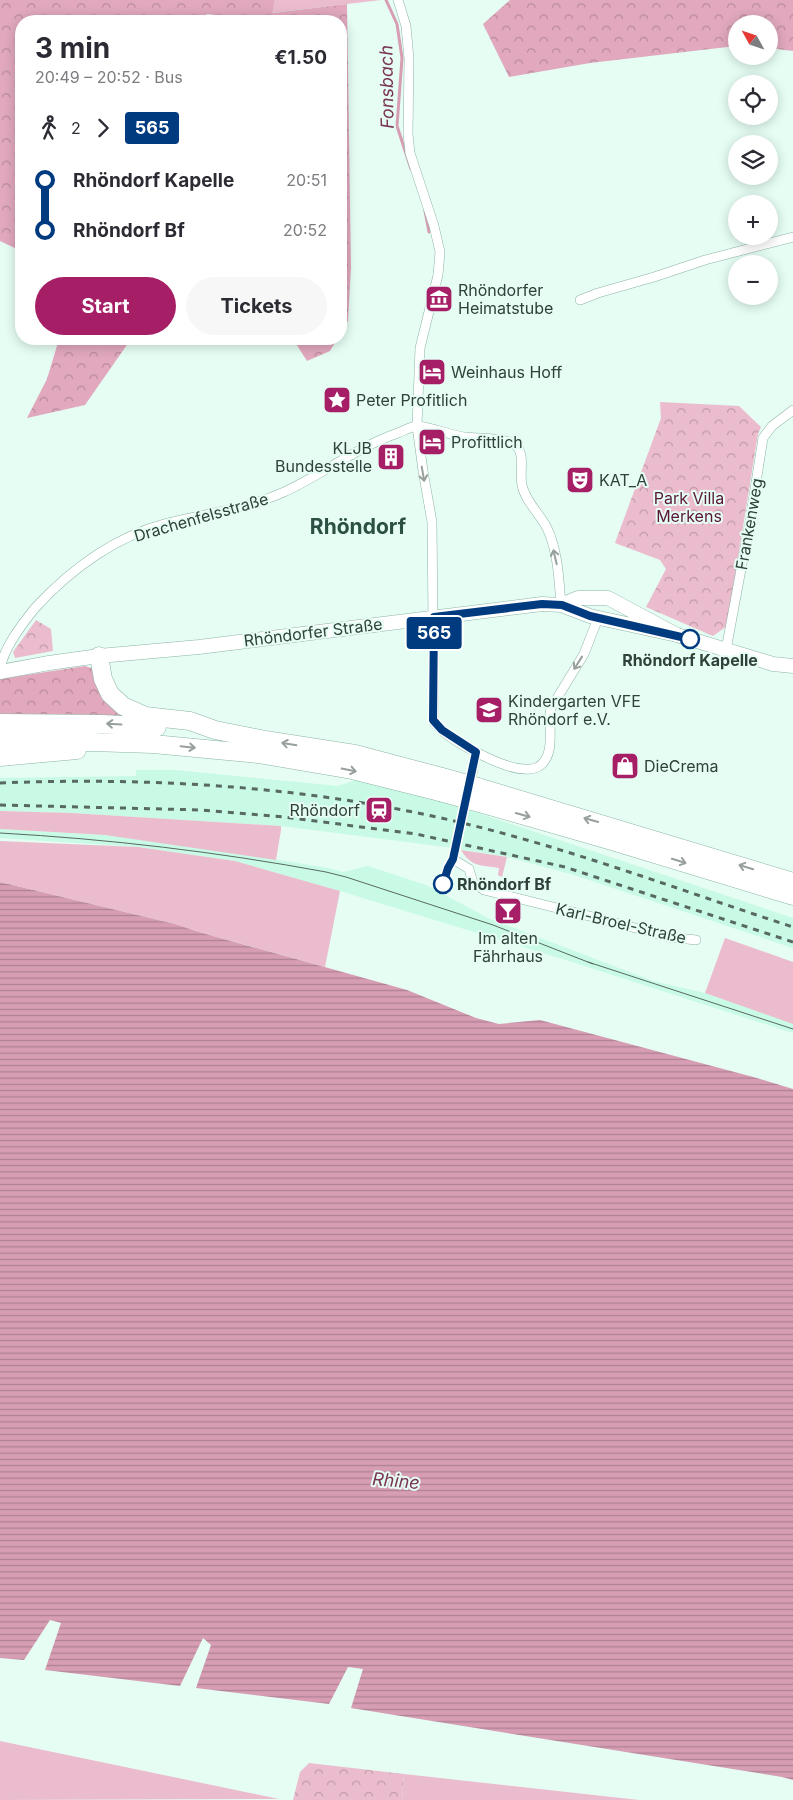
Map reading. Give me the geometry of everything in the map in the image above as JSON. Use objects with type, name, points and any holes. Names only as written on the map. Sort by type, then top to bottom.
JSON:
[{"type":"highway","points":[[99,656],[103,679],[110,694],[123,706],[145,716],[190,722],[215,730]]},
{"type":"highway","points":[[0,723],[103,724],[215,730],[355,754],[441,785]]},
{"type":"highway","points":[[0,739],[153,744],[258,754],[441,785],[475,787],[793,882]]},
{"type":"highway","points":[[0,757],[153,744]]},
{"type":"highway","points":[[475,787],[609,840],[793,896]]},
{"type":"main road","points":[[591,597],[586,601],[586,613],[594,617]]},
{"type":"main road","name":"Rhöndorfer Straße","points":[[562,605],[578,598],[608,598],[677,635]]},
{"type":"main road","name":"Rhöndorfer Straße","points":[[0,672],[99,656],[199,647],[542,604],[562,605],[594,617],[677,635],[772,664],[793,666]]},
{"type":"street","points":[[398,0],[406,26],[409,59],[408,134],[410,153],[434,226],[440,252],[438,275],[420,348],[417,426],[422,471],[432,522],[434,617],[433,720],[442,730],[476,752],[524,770],[534,768],[546,759],[550,750],[549,718],[551,708],[584,654],[594,617]]},
{"type":"street","points":[[580,300],[705,260],[793,237]]},
{"type":"street","name":"Frankenweg","points":[[726,650],[764,438],[772,426],[793,410]]},
{"type":"street","points":[[417,426],[464,437],[510,442],[519,448],[522,454],[520,471],[522,486],[547,529],[559,574],[562,605]]},
{"type":"street","name":"Drachenfelsstraße","points":[[0,672],[0,664],[4,655],[28,617],[51,591],[74,570],[104,549],[140,532],[252,504],[283,492],[319,474],[365,446],[417,426]]},
{"type":"street","points":[[475,787],[476,752]]},
{"type":"street","name":"Karl-Broel-Straße","points":[[455,849],[453,859],[468,869],[473,883],[484,890],[669,937],[696,940]]},
{"type":"shaded area","points":[[136,770],[176,770],[338,786],[356,780],[457,806],[793,918],[793,948],[574,875],[508,857],[446,847],[281,826],[72,813],[0,811],[0,778],[136,776]]},
{"type":"shaded area","points":[[0,829],[105,835],[238,853],[343,872],[368,866],[426,885],[490,919],[653,981],[705,993],[793,1024],[793,1033],[569,961],[235,861],[138,847],[0,838]]},
{"type":"green space","points":[[0,0],[275,0],[272,13],[347,4],[351,267],[347,323],[347,15],[15,15],[15,248],[0,241]]},
{"type":"green space","points":[[275,0],[381,0],[271,13]]},
{"type":"green space","points":[[510,0],[793,0],[793,51],[778,49],[778,15],[728,15],[728,47],[590,63],[509,77],[483,24]]},
{"type":"green space","points":[[57,345],[127,345],[85,405],[27,418],[47,379]]},
{"type":"green space","points":[[297,345],[334,345],[330,351],[307,361]]},
{"type":"green space","name":"Park Villa Merkens","points":[[660,402],[739,406],[761,427],[758,434],[727,626],[713,636],[646,607],[666,569],[660,560],[615,543],[661,418]]},
{"type":"green space","points":[[36,620],[51,629],[53,651],[15,658],[13,652]]},
{"type":"green space","points":[[85,666],[94,669],[126,717],[0,717],[0,679]]},
{"type":"green space","points":[[0,811],[72,813],[281,826],[281,830],[276,860],[105,835],[0,829]]},
{"type":"green space","points":[[0,841],[138,847],[235,861],[340,891],[325,967],[175,924],[0,882]]},
{"type":"green space","points":[[461,850],[507,857],[502,877],[498,875],[499,868],[473,862]]},
{"type":"green space","points":[[725,938],[793,962],[793,1024],[705,993]]},
{"type":"green space","points":[[0,1741],[279,1799],[0,1800]]},
{"type":"green space","points":[[309,1763],[404,1774],[402,1800],[293,1800],[300,1772]]},
{"type":"green space","points":[[404,1774],[639,1800],[402,1800]]},
{"type":"water","name":"Rhine","points":[[0,882],[175,924],[407,990],[476,1018],[499,1024],[540,1020],[793,1089],[793,1780],[351,1708],[363,1669],[348,1667],[329,1704],[196,1688],[211,1645],[203,1638],[180,1686],[45,1670],[61,1623],[50,1620],[24,1660],[0,1658]]},
{"type":"waterway","name":"Fonsbach","points":[[386,0],[397,24],[402,58],[397,126],[411,169]]},
{"type":"waterway","name":"Fonsbach","points":[[425,211],[429,232]]},
{"type":"tunnel","points":[[455,849],[466,798]]},
{"type":"tram line","points":[[0,833],[163,847],[245,858],[326,872],[493,925],[593,964]]},
{"type":"tram line","points":[[588,962],[793,1029]]},
{"type":"railway","points":[[0,783],[113,781],[226,786],[338,799],[394,808],[450,820],[537,843],[793,927]]},
{"type":"railway","points":[[0,805],[202,810],[284,817],[416,834],[565,867],[793,942]]},
{"type":"bus line","name":"565","points":[[443,884],[453,859],[476,752],[442,730],[433,720],[434,617],[542,604],[562,605],[590,616],[690,639]]},
{"type":"place","name":"Rhöndorfer Heimatstube","points":[[439,299]]},
{"type":"place","name":"Weinhaus Hoff","points":[[432,372]]},
{"type":"place","name":"Peter Profitlich","points":[[337,400]]},
{"type":"place","name":"Profittlich","points":[[432,442]]},
{"type":"place","name":"KLJB Bundesstelle","points":[[391,457]]},
{"type":"place","name":"KAT_A","points":[[580,480]]},
{"type":"place","name":"Rhöndorf Kapelle","points":[[690,639]]},
{"type":"place","name":"Kindergarten VFE Rhöndorf e.V.","points":[[489,710]]},
{"type":"place","name":"DieCrema","points":[[625,766]]},
{"type":"place","name":"Rhöndorf","points":[[379,810]]},
{"type":"place","name":"Rhöndorf Bf","points":[[443,884]]},
{"type":"place","name":"Im alten Fährhaus","points":[[508,911]]},
{"type":"district","name":"Rhöndorf","points":[[358,527]]}]
